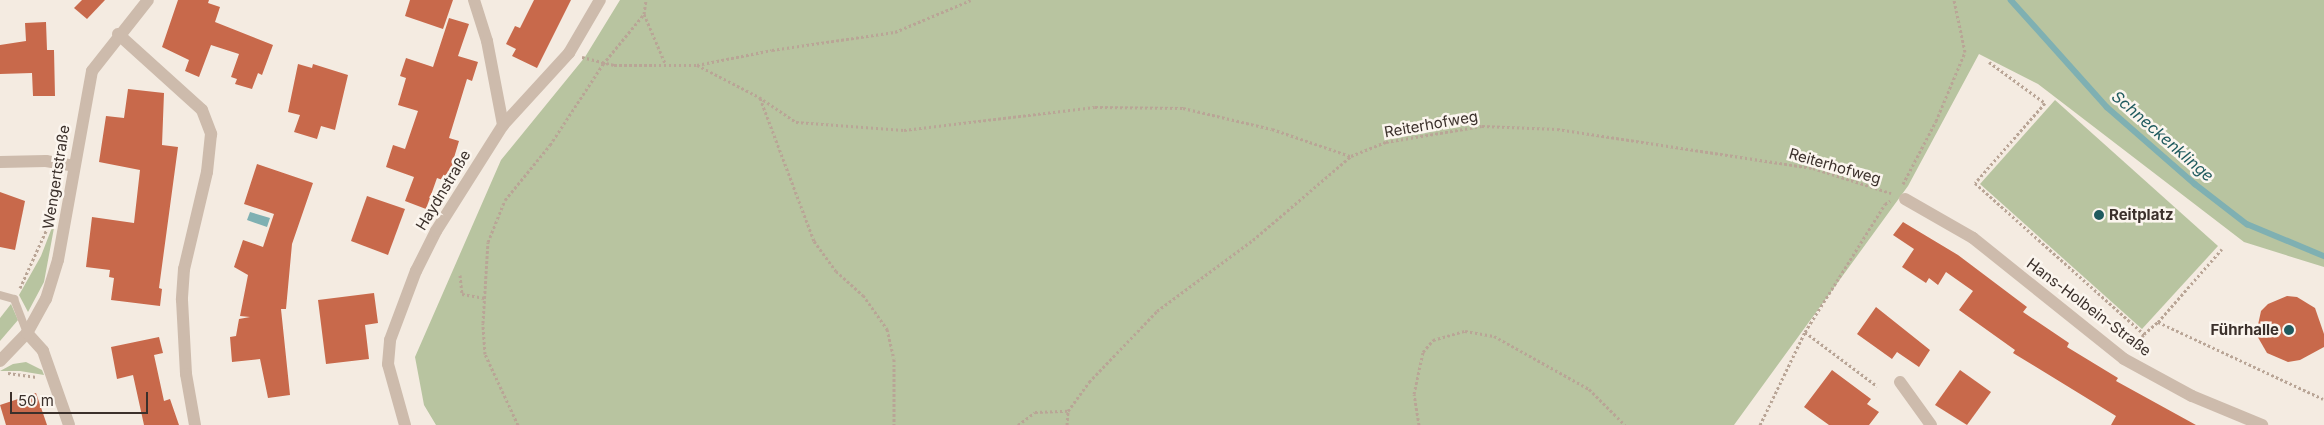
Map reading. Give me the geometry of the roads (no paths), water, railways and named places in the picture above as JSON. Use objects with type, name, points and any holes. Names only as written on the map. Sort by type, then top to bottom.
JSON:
[{"type":"street","name":"Wengertstraße","points":[[0,361],[27,333],[46,299],[58,260],[92,70],[118,34],[148,0]]},
{"type":"street","points":[[474,0],[487,41],[503,125]]},
{"type":"street","name":"Haydnstraße","points":[[405,425],[388,364],[390,340],[416,271],[436,231],[503,125],[569,54],[600,0]]},
{"type":"street","points":[[118,34],[202,110],[211,134],[207,172],[184,269],[182,300],[186,374],[195,425]]},
{"type":"street","points":[[0,162],[46,161],[74,166]]},
{"type":"street","name":"Hans-Holbein-Straße","points":[[1905,199],[1973,238],[2124,358],[2192,396],[2262,425]]},
{"type":"street","points":[[27,333],[43,351],[56,382],[69,425]]},
{"type":"street","points":[[1900,382],[1931,425]]},
{"type":"lane","points":[[0,295],[14,299],[27,333]]},
{"type":"water","points":[[250,212],[270,218],[267,227],[247,220]]},
{"type":"waterway","name":"Schneckenklinge","points":[[2011,0],[2107,107],[2195,184],[2247,224],[2324,256]]},
{"type":"place","name":"Reitplatz","points":[[2099,215]]},
{"type":"place","name":"Führhalle","points":[[2289,330]]}]
